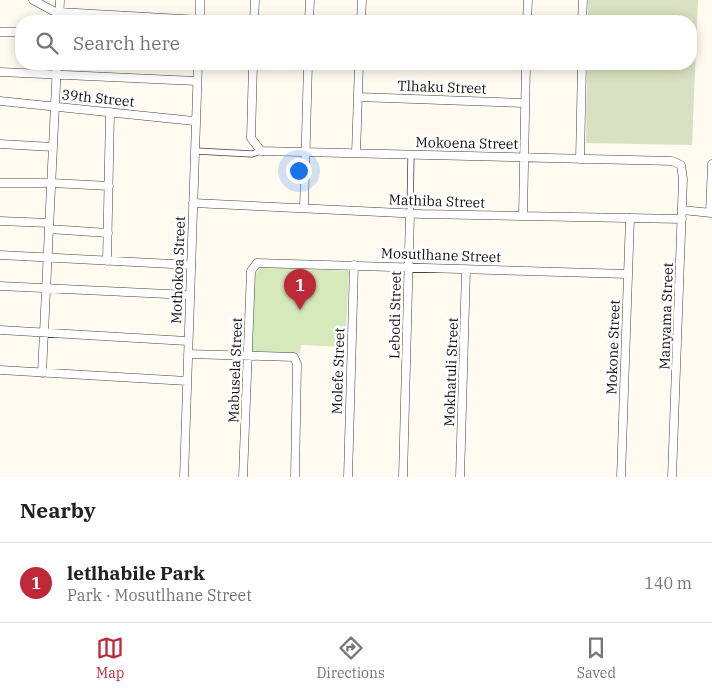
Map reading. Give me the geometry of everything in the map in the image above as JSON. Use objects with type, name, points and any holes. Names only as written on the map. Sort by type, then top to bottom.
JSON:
[{"type":"street","points":[[33,0],[57,15]]},
{"type":"street","points":[[59,15],[60,0]]},
{"type":"street","points":[[200,0],[200,15]]},
{"type":"street","points":[[254,15],[255,0]]},
{"type":"street","points":[[309,15],[310,0]]},
{"type":"street","points":[[361,15],[362,0]]},
{"type":"street","points":[[527,15],[528,0]]},
{"type":"street","points":[[582,15],[583,0]]},
{"type":"street","points":[[0,32],[15,32]]},
{"type":"street","points":[[42,373],[56,70]]},
{"type":"street","name":"Mothokoa Street","points":[[184,477],[187,341],[196,151],[194,121],[197,70]]},
{"type":"street","points":[[196,151],[252,154],[261,150],[251,138],[253,70]]},
{"type":"street","points":[[304,208],[308,70]]},
{"type":"street","points":[[356,153],[359,70]]},
{"type":"street","points":[[523,216],[526,70]]},
{"type":"street","points":[[580,159],[582,70]]},
{"type":"street","points":[[0,72],[196,81]]},
{"type":"street","name":"Tlhaku Street","points":[[358,96],[526,103]]},
{"type":"street","name":"39th Street","points":[[0,101],[194,121]]},
{"type":"street","points":[[107,261],[110,112]]},
{"type":"street","points":[[0,144],[52,147]]},
{"type":"street","name":"Mokoena Street","points":[[261,150],[672,161]]},
{"type":"street","name":"Lebodi Street","points":[[403,477],[411,154]]},
{"type":"street","name":"Manyama Street","points":[[672,161],[677,162],[683,172],[672,477]]},
{"type":"street","points":[[682,210],[706,213],[712,164]]},
{"type":"street","points":[[0,184],[52,182],[109,186]]},
{"type":"street","name":"Mathiba Street","points":[[193,203],[410,214],[682,219]]},
{"type":"street","name":"Mokone Street","points":[[621,477],[630,218]]},
{"type":"street","points":[[0,221],[108,233]]},
{"type":"street","points":[[0,255],[191,266]]},
{"type":"street","name":"Mosutlhane Street","points":[[254,265],[262,262],[628,274]]},
{"type":"street","name":"Mabusela Street","points":[[243,477],[251,271],[254,265]]},
{"type":"street","name":"Molefe Street","points":[[348,477],[354,265]]},
{"type":"street","name":"Mokhatuli Street","points":[[460,477],[466,269]]},
{"type":"street","points":[[0,286],[189,295]]},
{"type":"street","points":[[0,330],[187,341]]},
{"type":"street","points":[[188,354],[292,356],[296,360],[295,477]]},
{"type":"street","points":[[0,370],[187,381]]},
{"type":"green space","points":[[588,0],[698,0],[697,24],[697,15],[588,15]]},
{"type":"green space","points":[[587,70],[695,70],[692,145],[586,143]]},
{"type":"green space","points":[[262,267],[349,271],[345,347],[301,345],[300,353],[252,351],[255,274]]},
{"type":"place","name":"letlhabile Park","points":[[300,310]]}]
